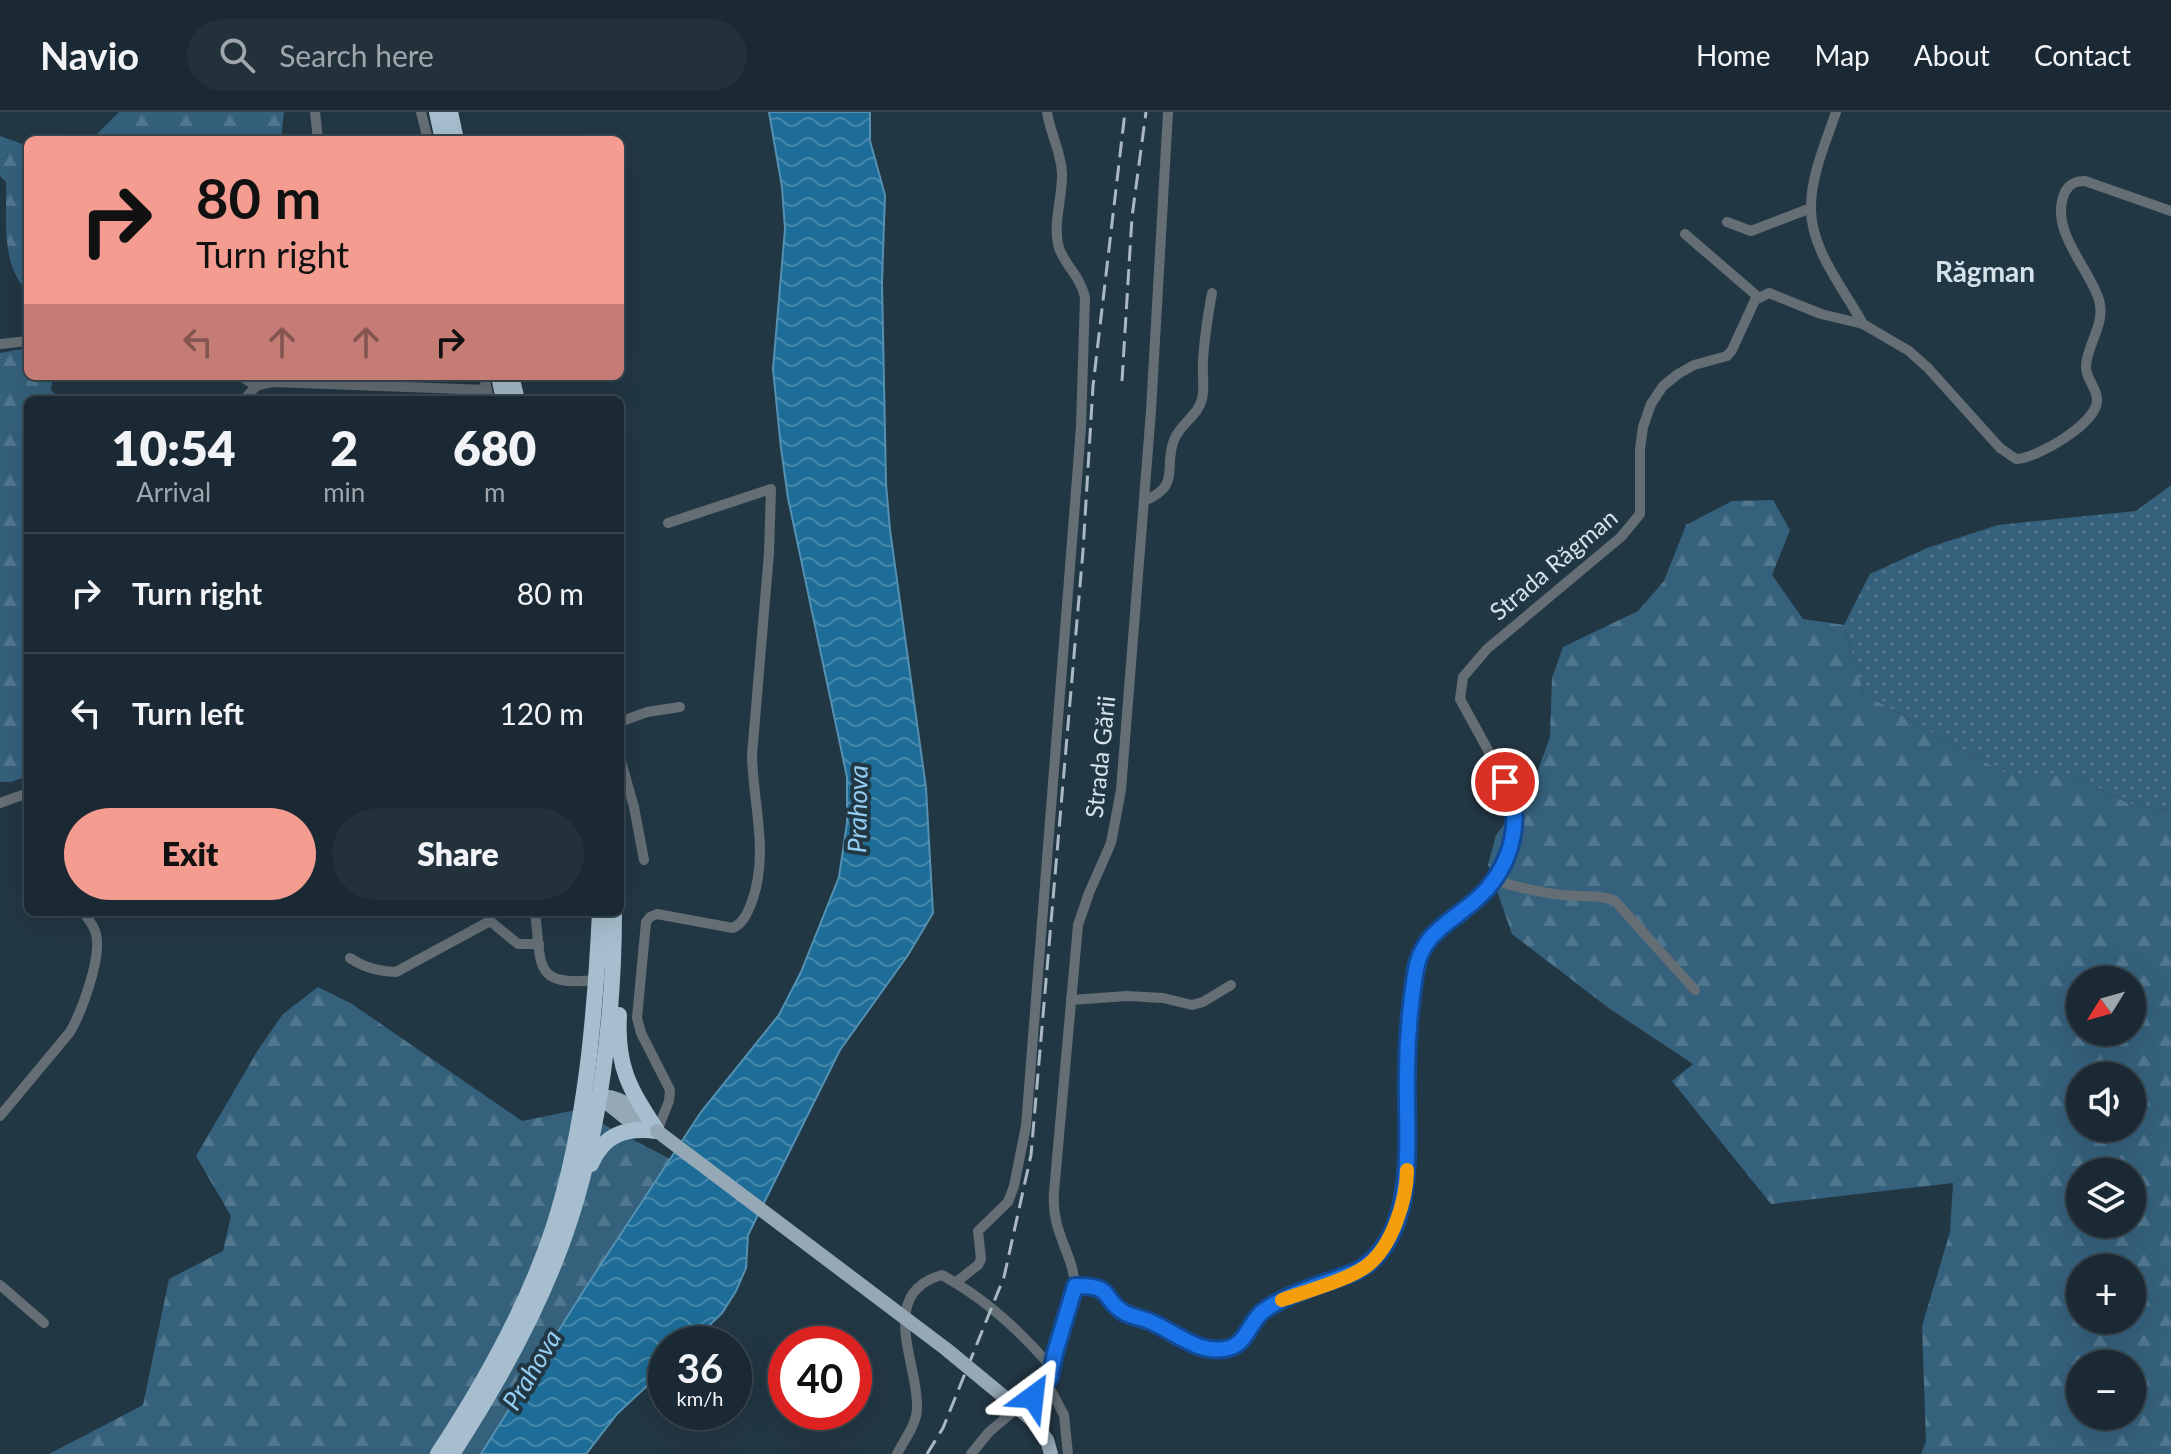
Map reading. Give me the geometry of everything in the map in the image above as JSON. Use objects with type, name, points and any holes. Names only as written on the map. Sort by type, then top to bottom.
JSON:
[{"type":"highway","points":[[437,112],[442,136]]},
{"type":"highway","points":[[450,112],[455,136]]},
{"type":"highway","points":[[575,1203],[590,1095],[600,916]]},
{"type":"highway","points":[[438,1454],[496,1354],[546,1248],[590,1095],[611,998],[615,916]]},
{"type":"highway","points":[[616,916],[622,957],[619,1055],[631,1092],[657,1131]]},
{"type":"highway","points":[[452,1454],[506,1364],[539,1299],[593,1159],[605,1141],[633,1129],[657,1131]]},
{"type":"main road","points":[[590,1095],[609,1096],[624,1102],[657,1131],[946,1349],[1032,1420],[1047,1440],[1051,1454]]},
{"type":"street","points":[[315,112],[318,136]]},
{"type":"street","points":[[421,112],[427,136]]},
{"type":"street","points":[[955,1283],[978,1265],[981,1259],[978,1231],[1008,1202],[1026,1126],[1081,427],[1085,297],[1081,281],[1066,262],[1058,240],[1062,171],[1059,148],[1047,112]]},
{"type":"street","name":"Strada Gării","points":[[1075,1286],[1074,1275],[1057,1232],[1053,1206],[1078,925],[1111,843],[1121,790],[1144,501],[1168,112]]},
{"type":"street","points":[[1836,112],[1817,169],[1811,208],[1820,248],[1863,324]]},
{"type":"street","points":[[1685,234],[1757,296],[1769,293],[1779,295],[1821,314],[1863,324],[1909,351],[2008,455],[2016,459],[2033,457],[2078,427],[2097,401],[2086,368],[2097,332],[2099,302],[2062,221],[2064,195],[2069,186],[2085,181],[2171,211]]},
{"type":"street","points":[[1727,222],[1751,231],[1811,208]]},
{"type":"street","points":[[1144,501],[1161,493],[1166,486],[1170,476],[1173,441],[1201,401],[1212,293]]},
{"type":"street","name":"Strada Răgman","points":[[1075,1286],[1097,1286],[1105,1290],[1121,1311],[1132,1317],[1147,1320],[1174,1337],[1221,1349],[1239,1343],[1263,1310],[1368,1265],[1388,1237],[1401,1211],[1407,1183],[1407,1071],[1418,958],[1427,941],[1468,907],[1493,880],[1515,831],[1513,796],[1460,699],[1463,677],[1487,649],[1635,522],[1641,504],[1640,449],[1651,404],[1663,386],[1678,374],[1694,365],[1727,356],[1757,296]]},
{"type":"street","points":[[0,344],[24,341]]},
{"type":"street","points":[[260,382],[488,395]]},
{"type":"street","points":[[657,1131],[670,1090],[641,1033],[637,1018],[646,922],[657,914],[733,928],[740,925],[747,915],[761,872],[761,837],[752,755],[770,540],[771,489],[668,523]]},
{"type":"street","points":[[624,721],[647,712],[680,707]]},
{"type":"street","points":[[624,772],[644,860]]},
{"type":"street","points":[[0,803],[24,794]]},
{"type":"street","points":[[1493,880],[1528,890],[1564,896],[1606,897],[1615,901],[1695,990]]},
{"type":"street","points":[[0,1116],[78,1019],[97,952],[96,932],[86,916]]},
{"type":"street","points":[[536,916],[544,969],[554,980],[595,980]]},
{"type":"street","points":[[350,958],[370,968],[396,972],[490,921],[518,944],[539,944]]},
{"type":"street","points":[[1071,1000],[1127,996],[1163,998],[1192,1005],[1231,985]]},
{"type":"street","points":[[897,1454],[917,1413],[916,1388],[904,1324],[914,1294],[932,1278],[942,1275],[998,1313],[1027,1339],[1052,1368]]},
{"type":"street","points":[[0,1285],[44,1323]]},
{"type":"street","points":[[971,1454],[989,1432],[1047,1383],[1075,1286]]},
{"type":"street","points":[[1047,1383],[1064,1415],[1068,1454]]},
{"type":"green space","points":[[119,112],[284,112],[281,136],[95,136]]},
{"type":"green space","points":[[0,136],[24,145],[24,288],[9,255],[6,182],[0,176]]},
{"type":"green space","points":[[24,349],[24,380],[52,380],[51,390],[58,396],[24,396],[24,777],[11,782],[0,782],[0,353]]},
{"type":"green space","points":[[2171,485],[2171,811],[2130,804],[2073,775],[2009,775],[1864,694],[1844,625],[1870,574],[1927,548],[1998,525],[2136,511]]},
{"type":"green space","points":[[1773,500],[1790,530],[1772,575],[1803,619],[1844,625],[1864,694],[2009,775],[2073,775],[2130,804],[2171,811],[2171,1454],[1921,1454],[1926,1442],[1922,1326],[1950,1232],[1953,1183],[1771,1204],[1672,1081],[1693,1064],[1610,1009],[1512,934],[1488,865],[1496,835],[1531,790],[1550,737],[1552,678],[1563,647],[1638,611],[1664,581],[1686,525],[1732,501]]},
{"type":"green space","points":[[318,987],[352,1004],[522,1121],[576,1110],[672,1160],[586,1287],[481,1454],[49,1454],[143,1405],[169,1279],[223,1251],[231,1216],[196,1156],[258,1050],[283,1014]]},
{"type":"water","name":"Prahova","points":[[769,112],[870,112],[870,141],[885,195],[882,283],[886,484],[926,788],[933,913],[908,955],[840,1050],[748,1235],[746,1268],[722,1313],[709,1326],[648,1326],[648,1385],[617,1414],[586,1454],[481,1454],[701,1112],[779,1015],[801,972],[839,877],[847,823],[847,777],[788,498],[773,369],[785,229],[782,187]]},
{"type":"railway","points":[[927,1454],[943,1428],[1004,1277],[1031,1155],[1083,551],[1093,386],[1125,112]]},
{"type":"railway","points":[[1122,381],[1132,217],[1146,112]]},
{"type":"slow traffic","points":[[1282,1300],[1368,1265],[1388,1237],[1401,1211],[1407,1170]]},
{"type":"district","name":"Răgman","points":[[1985,272]]},
{"type":"route","points":[[1033,1397],[1050,1378],[1075,1286],[1097,1286],[1105,1290],[1121,1311],[1132,1317],[1147,1320],[1174,1337],[1203,1347],[1221,1349],[1239,1343],[1263,1310],[1357,1271],[1368,1265],[1377,1254],[1401,1211],[1407,1183],[1407,1071],[1418,958],[1427,941],[1487,889],[1507,854],[1515,831],[1516,815],[1513,796],[1505,782]]}]
